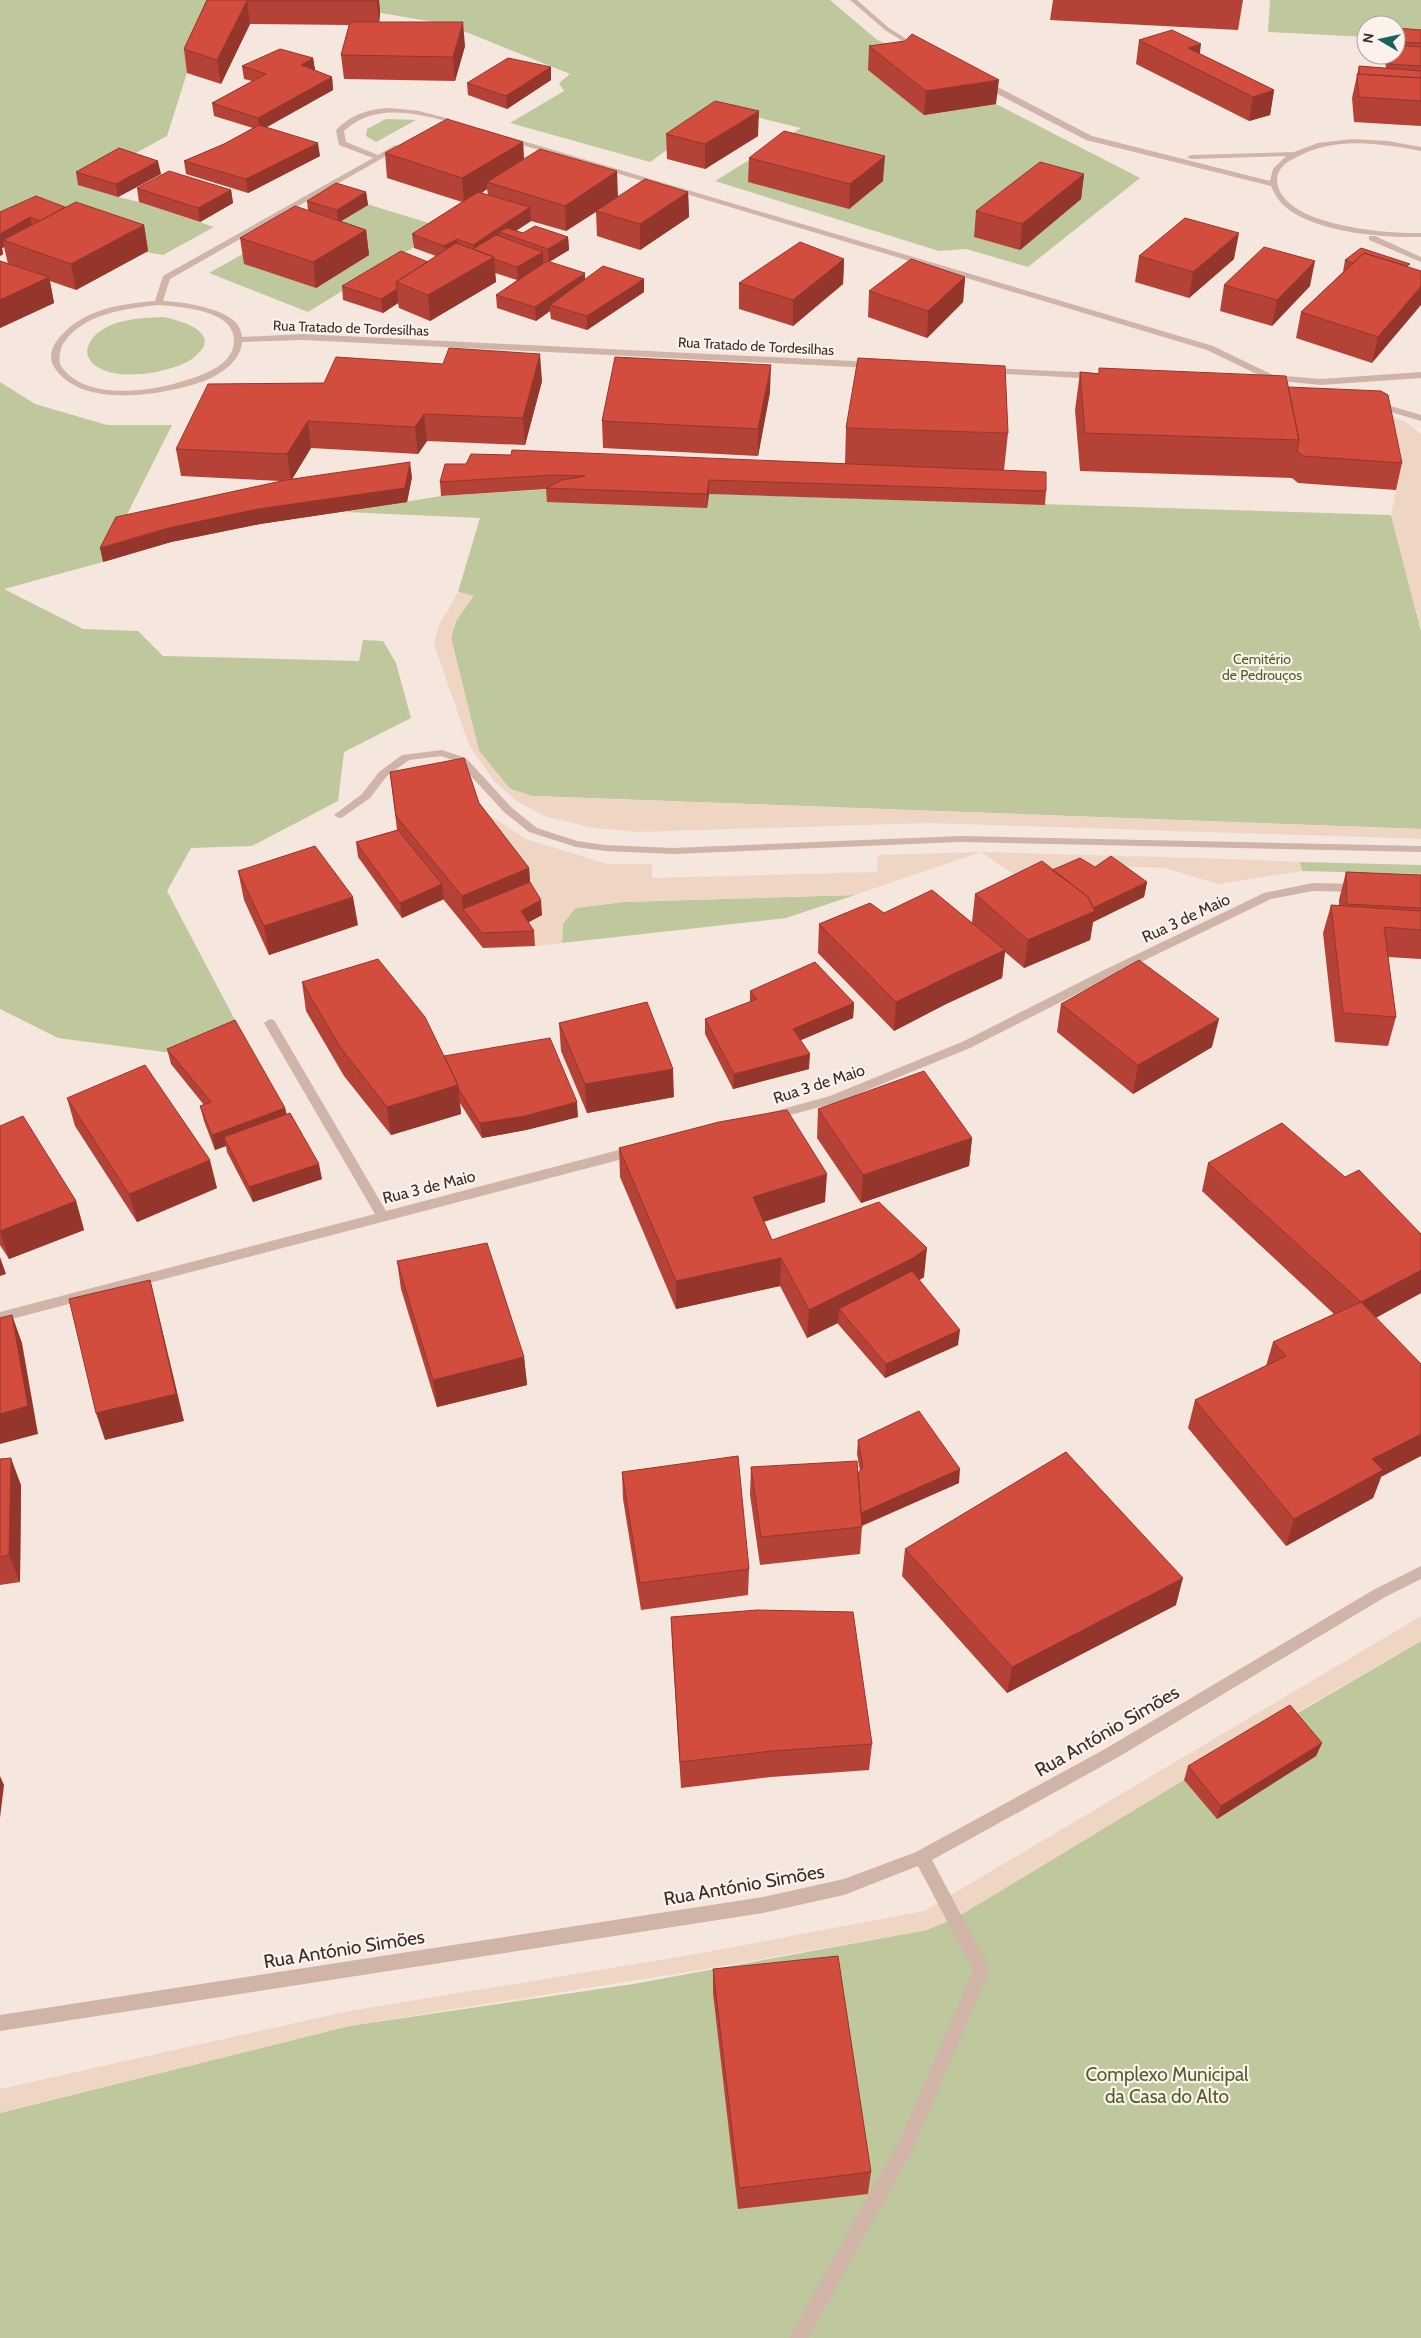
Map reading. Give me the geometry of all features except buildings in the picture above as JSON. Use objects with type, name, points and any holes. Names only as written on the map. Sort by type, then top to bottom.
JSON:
[{"type":"street","points":[[853,0],[888,29],[922,51]]},
{"type":"street","points":[[974,78],[1089,138],[1140,152],[1176,158],[1274,184]]},
{"type":"street","points":[[378,158],[342,143],[340,130],[346,123],[364,114],[389,110],[421,112],[456,122]]},
{"type":"street","points":[[438,124],[446,119]]},
{"type":"street","points":[[475,128],[1210,348],[1271,377]]},
{"type":"street","points":[[1400,144],[1421,140]]},
{"type":"street","points":[[1421,149],[1400,144],[1370,141],[1340,142],[1314,146],[1294,154],[1281,163],[1274,173],[1274,184],[1282,200],[1302,214],[1329,226],[1363,234],[1399,237],[1421,235]]},
{"type":"street","points":[[158,303],[166,278],[404,143]]},
{"type":"street","points":[[1176,158],[1294,154]]},
{"type":"street","points":[[1363,234],[1421,260]]},
{"type":"street","points":[[158,303],[184,304],[206,309],[224,317],[235,328],[240,340],[236,354],[222,368],[200,380],[150,392],[113,392],[88,387],[68,377],[57,365],[55,350],[63,336],[80,323],[103,313],[130,306],[158,303]]},
{"type":"street","name":"Rua Tratado de Tordesilhas","points":[[240,340],[303,337],[886,366]]},
{"type":"street","points":[[985,371],[1104,376]]},
{"type":"street","points":[[1251,379],[1271,377],[1321,382],[1421,375]]},
{"type":"street","points":[[1321,382],[1338,389]]},
{"type":"street","points":[[1370,402],[1421,418]]},
{"type":"street","points":[[339,815],[366,796],[383,774],[406,757],[442,753],[462,760],[508,810],[533,830],[576,844],[605,848],[673,851],[960,839],[1421,849]]},
{"type":"street","name":"Rua 3 de Maio","points":[[761,1119],[834,1099],[966,1045],[1104,975],[1268,896],[1313,887],[1372,888]]},
{"type":"street","points":[[270,1023],[382,1216]]},
{"type":"street","name":"Rua 3 de Maio","points":[[0,1317],[650,1147]]},
{"type":"street","name":"Rua António Simões","points":[[0,2023],[763,1905],[844,1888],[922,1857],[1110,1754],[1380,1593],[1421,1572]]},
{"type":"street","points":[[798,2338],[907,2143],[982,1969],[922,1857]]},
{"type":"green space","points":[[0,0],[830,0],[876,39],[911,58],[924,115],[996,104],[1140,178],[1028,267],[966,249],[939,251],[715,181],[801,128],[724,109],[650,162],[510,123],[564,91],[559,83],[570,74],[446,24],[363,10],[226,4],[187,73],[167,136],[121,161],[118,197],[214,227],[163,255],[0,227]]},
{"type":"green space","points":[[1270,0],[1421,0],[1421,40],[1406,39],[1406,15],[1356,15],[1356,36],[1268,32]]},
{"type":"green space","points":[[386,119],[416,120],[376,142],[366,136],[367,129]]},
{"type":"green space","points":[[344,197],[445,228],[308,312],[209,273]]},
{"type":"green space","points":[[163,317],[190,325],[198,330],[205,342],[202,350],[183,364],[170,369],[138,374],[121,374],[107,371],[95,365],[88,356],[88,347],[96,334],[113,324],[133,319]]},
{"type":"green space","points":[[0,382],[35,404],[107,425],[172,425],[103,562],[4,589],[83,629],[138,631],[163,656],[359,661],[363,640],[383,641],[396,663],[411,718],[344,752],[338,801],[252,846],[191,848],[167,891],[236,1022],[172,1053],[58,1038],[0,1009]]},
{"type":"green space","name":"Cemitério de Pedrouços","points":[[554,489],[1391,515],[1421,631],[1421,829],[532,796],[510,789],[479,751],[451,638],[456,621],[473,596],[458,592],[480,518],[344,512],[441,496]]},
{"type":"green space","points":[[1300,862],[1421,865],[1421,874],[1302,871]]},
{"type":"green space","points":[[855,895],[786,918],[562,943],[563,924],[575,908],[623,902]]},
{"type":"green space","name":"Complexo Municipal da Casa do Alto","points":[[1421,1641],[1421,2338],[0,2338],[0,2113],[349,2026],[633,1984],[927,1930]]},
{"type":"shaded area","points":[[1387,415],[1406,422],[1421,434],[1421,631],[1391,515],[1396,490]]},
{"type":"shaded area","points":[[458,592],[474,596],[456,621],[451,638],[479,751],[510,789],[532,796],[1421,829],[1421,839],[929,823],[639,832],[593,828],[544,816],[518,802],[494,781],[469,745],[434,644],[439,625]]},
{"type":"shaded area","points":[[467,787],[488,814],[526,839],[607,864],[652,864],[652,878],[877,872],[878,855],[981,852],[855,895],[623,902],[575,908],[563,924],[562,943],[535,946],[522,926],[542,914]]},
{"type":"shaded area","points":[[981,852],[1300,862],[1302,871],[1218,884],[1165,868],[1061,864],[1078,873],[1038,890]]},
{"type":"shaded area","points":[[1421,1616],[1421,1641],[1285,1719],[956,1918],[927,1930],[694,1971],[349,2026],[0,2113],[0,2089],[349,2011],[696,1954],[924,1911]]}]
